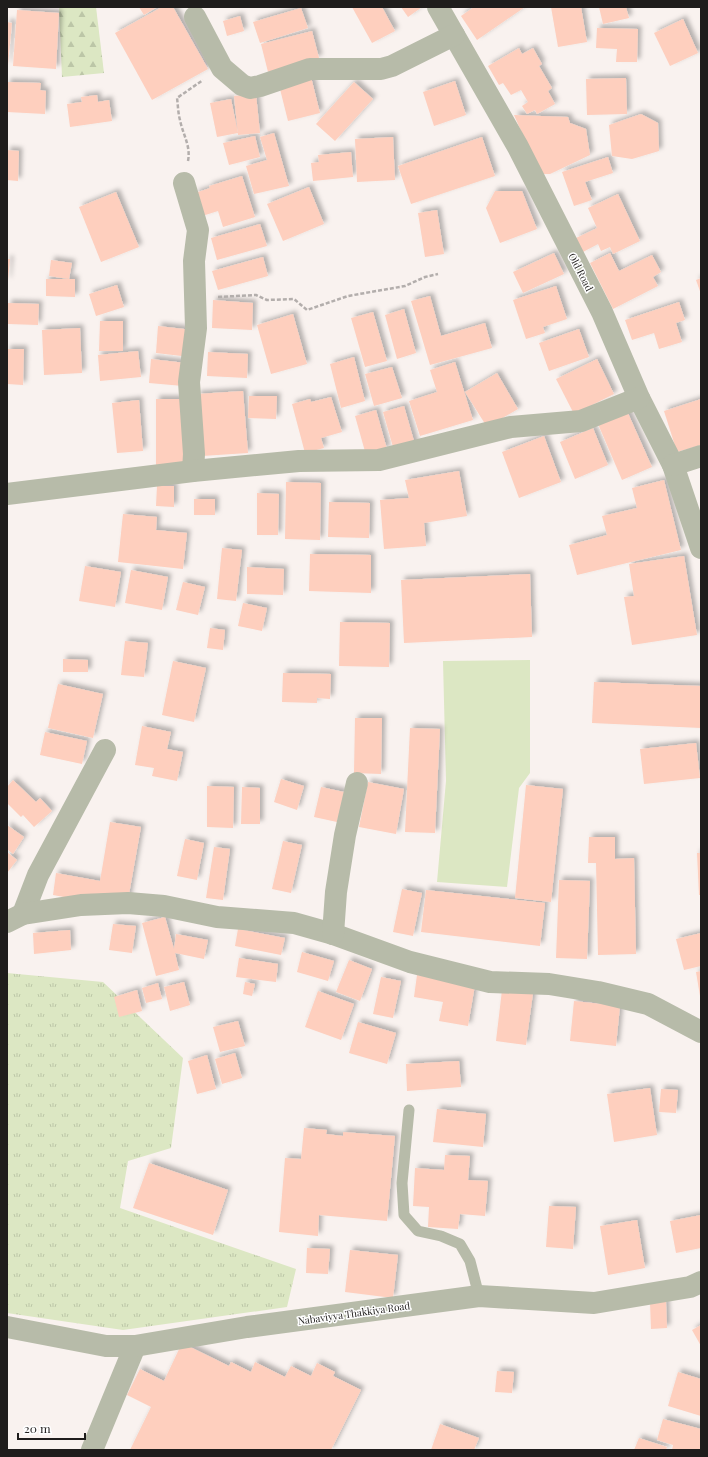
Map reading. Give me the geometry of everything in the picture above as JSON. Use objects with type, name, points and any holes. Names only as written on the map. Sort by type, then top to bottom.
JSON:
[{"type":"street","name":"Old Road","points":[[438,7],[518,147],[602,312],[639,398],[673,464],[701,548]]},
{"type":"street","points":[[195,17],[222,68],[242,85],[250,88],[310,69],[381,68],[392,66],[454,35]]},
{"type":"street","points":[[184,183],[198,230],[194,261],[196,328],[189,382],[194,454],[193,471]]},
{"type":"street","points":[[7,494],[193,471],[299,461],[379,460],[511,427],[581,421],[639,398]]},
{"type":"street","points":[[673,464],[701,456]]},
{"type":"street","points":[[15,918],[105,750]]},
{"type":"street","points":[[334,934],[336,892],[345,835],[357,784]]},
{"type":"street","points":[[15,918],[81,905],[128,903],[164,906],[217,917],[294,923],[334,934],[410,962],[490,982],[549,984],[598,992],[648,1004],[701,1032]]},
{"type":"street","name":"Nabaviyya Thakkiya Road","points":[[7,1327],[106,1346],[135,1346],[247,1327],[479,1296],[594,1303],[690,1288],[701,1282]]},
{"type":"street","points":[[92,1450],[135,1346]]},
{"type":"lane","points":[[409,1110],[402,1184],[404,1215],[418,1231],[441,1236],[460,1244],[470,1261],[479,1296]]},
{"type":"path","points":[[184,183],[189,156],[187,140],[180,121],[177,98],[222,68]]},
{"type":"path","points":[[195,297],[256,295],[268,300],[294,300],[307,310],[348,296],[405,286],[438,274]]},
{"type":"green space","points":[[59,7],[96,7],[104,73],[62,77]]},
{"type":"green space","points":[[530,660],[530,773],[519,788],[507,887],[437,882],[446,781],[443,661]]},
{"type":"green space","points":[[7,973],[103,982],[183,1058],[171,1148],[128,1161],[120,1208],[296,1269],[287,1307],[123,1330],[7,1313]]},
{"type":"building","points":[[139,7],[157,7],[144,15]]},
{"type":"building","points":[[162,7],[173,7],[208,69],[152,100],[115,33]]},
{"type":"building","points":[[352,7],[382,7],[395,31],[372,43]]},
{"type":"building","points":[[401,7],[422,7],[408,17]]},
{"type":"building","points":[[474,7],[525,7],[477,40],[461,16]]},
{"type":"building","points":[[551,7],[581,7],[587,42],[558,47]]},
{"type":"building","points":[[599,7],[626,7],[629,18],[603,24]]},
{"type":"building","points":[[301,8],[308,28],[260,43],[253,22]]},
{"type":"building","points":[[17,10],[59,13],[56,69],[13,66]]},
{"type":"building","points":[[240,16],[244,31],[227,36],[223,21]]},
{"type":"building","points":[[683,19],[698,53],[670,66],[654,33]]},
{"type":"building","points":[[7,22],[12,23],[8,65],[7,65]]},
{"type":"building","points":[[597,28],[638,29],[637,62],[616,62],[617,49],[596,48]]},
{"type":"building","points":[[312,31],[319,58],[268,72],[261,44]]},
{"type":"building","points":[[519,48],[522,54],[533,48],[542,64],[539,66],[552,88],[548,91],[555,104],[537,114],[535,110],[527,114],[522,106],[528,102],[521,90],[511,95],[503,83],[499,85],[488,66]]},
{"type":"building","points":[[311,77],[320,113],[288,121],[279,85]]},
{"type":"building","points":[[626,78],[627,114],[587,115],[586,79]]},
{"type":"building","points":[[455,81],[466,115],[434,126],[423,92]]},
{"type":"building","points":[[7,82],[41,83],[40,90],[46,91],[45,114],[7,112]]},
{"type":"building","points":[[354,82],[373,99],[335,141],[316,124]]},
{"type":"building","points":[[256,94],[260,133],[238,135],[234,96]]},
{"type":"building","points":[[97,95],[98,102],[109,100],[112,121],[70,127],[67,104],[82,102],[81,97]]},
{"type":"building","points":[[231,99],[238,133],[217,137],[210,103]]},
{"type":"building","points":[[641,114],[658,123],[659,151],[632,159],[612,156],[609,125]]},
{"type":"building","points":[[514,115],[568,117],[570,123],[586,129],[590,155],[550,174],[540,174]]},
{"type":"building","points":[[274,133],[289,186],[254,194],[246,166],[267,160],[260,137]]},
{"type":"building","points":[[255,136],[260,157],[229,165],[223,143]]},
{"type":"building","points":[[393,137],[395,180],[357,182],[355,139]]},
{"type":"building","points":[[482,137],[495,176],[411,204],[398,166]]},
{"type":"building","points":[[7,150],[19,151],[18,181],[7,180]]},
{"type":"building","points":[[351,152],[353,177],[313,181],[311,163],[319,162],[318,155]]},
{"type":"building","points":[[608,157],[613,173],[585,182],[592,200],[574,206],[562,172]]},
{"type":"building","points":[[242,176],[255,217],[223,227],[218,211],[202,216],[195,193],[210,188],[209,186]]},
{"type":"building","points":[[309,187],[324,224],[283,241],[267,204]]},
{"type":"building","points":[[495,191],[522,191],[537,229],[500,243],[486,208]]},
{"type":"building","points":[[116,192],[139,247],[101,262],[79,207]]},
{"type":"building","points":[[618,194],[640,241],[613,254],[610,247],[601,251],[598,244],[583,252],[576,238],[597,228],[588,208]]},
{"type":"building","points":[[437,210],[444,254],[425,257],[418,213]]},
{"type":"building","points":[[260,224],[267,246],[217,260],[211,238]]},
{"type":"building","points":[[554,253],[564,274],[523,293],[513,272]]},
{"type":"building","points":[[610,253],[619,271],[652,255],[661,272],[653,277],[658,286],[613,309],[590,263]]},
{"type":"building","points":[[263,257],[268,276],[218,290],[212,271]]},
{"type":"building","points":[[7,259],[10,259],[8,281],[7,281]]},
{"type":"building","points":[[51,260],[72,263],[69,279],[49,276]]},
{"type":"building","points":[[701,278],[701,294],[696,280]]},
{"type":"building","points":[[46,279],[75,279],[75,297],[46,296]]},
{"type":"building","points":[[117,285],[124,307],[96,316],[89,294]]},
{"type":"building","points":[[556,286],[567,319],[543,327],[545,333],[526,339],[513,300]]},
{"type":"building","points":[[430,296],[441,336],[485,323],[492,348],[430,365],[411,301]]},
{"type":"building","points":[[213,300],[253,303],[252,330],[212,328]]},
{"type":"building","points":[[679,302],[685,320],[676,323],[682,342],[659,349],[654,333],[632,340],[625,320]]},
{"type":"building","points":[[8,303],[39,304],[38,325],[8,324]]},
{"type":"building","points":[[404,309],[416,353],[397,359],[385,315]]},
{"type":"building","points":[[373,312],[387,361],[365,367],[351,318]]},
{"type":"building","points":[[293,314],[307,364],[271,374],[257,325]]},
{"type":"building","points":[[100,321],[123,321],[123,351],[99,351]]},
{"type":"building","points":[[158,326],[193,330],[190,357],[156,353]]},
{"type":"building","points":[[80,328],[82,373],[44,375],[42,330]]},
{"type":"building","points":[[579,329],[589,357],[549,371],[539,343]]},
{"type":"building","points":[[7,349],[24,349],[23,385],[7,384]]},
{"type":"building","points":[[138,351],[141,377],[100,381],[98,355]]},
{"type":"building","points":[[208,352],[248,354],[247,378],[207,376]]},
{"type":"building","points":[[354,357],[365,401],[341,408],[330,364]]},
{"type":"building","points":[[151,359],[186,363],[183,386],[149,383]]},
{"type":"building","points":[[597,359],[614,394],[574,414],[556,379]]},
{"type":"building","points":[[455,362],[473,420],[420,436],[409,401],[437,392],[430,370]]},
{"type":"building","points":[[392,367],[402,398],[374,406],[365,374]]},
{"type":"building","points":[[497,373],[518,409],[487,427],[465,392]]},
{"type":"building","points":[[243,391],[248,453],[202,456],[197,394]]},
{"type":"building","points":[[249,396],[277,396],[276,419],[248,418]]},
{"type":"building","points":[[331,397],[342,432],[321,438],[324,448],[305,453],[292,404],[310,399],[311,402]]},
{"type":"building","points":[[156,399],[185,399],[186,467],[156,468]]},
{"type":"building","points":[[701,399],[701,445],[677,452],[664,411]]},
{"type":"building","points":[[139,400],[143,451],[117,453],[112,403]]},
{"type":"building","points":[[404,406],[416,448],[395,454],[383,412]]},
{"type":"building","points":[[376,410],[387,449],[366,455],[355,416]]},
{"type":"building","points":[[627,411],[652,467],[622,480],[598,424]]},
{"type":"building","points":[[593,428],[608,465],[575,479],[560,442]]},
{"type":"building","points":[[544,436],[561,482],[519,498],[502,452]]},
{"type":"building","points":[[459,471],[467,516],[424,523],[426,546],[384,549],[380,500],[409,498],[405,480]]},
{"type":"building","points":[[664,480],[681,550],[577,575],[569,545],[607,535],[602,516],[637,508],[632,488]]},
{"type":"building","points":[[286,482],[321,483],[320,540],[285,539]]},
{"type":"building","points":[[157,486],[174,486],[174,507],[156,506]]},
{"type":"building","points":[[257,493],[279,494],[278,535],[257,535]]},
{"type":"building","points":[[194,499],[215,499],[215,515],[194,515]]},
{"type":"building","points":[[329,502],[370,503],[369,538],[328,537]]},
{"type":"building","points":[[123,514],[157,517],[156,530],[187,533],[183,569],[118,562]]},
{"type":"building","points":[[222,548],[242,550],[236,601],[217,599]]},
{"type":"building","points":[[310,554],[371,555],[371,593],[309,591]]},
{"type":"building","points":[[684,556],[697,635],[632,645],[624,597],[634,596],[629,564]]},
{"type":"building","points":[[85,566],[121,572],[115,607],[79,601]]},
{"type":"building","points":[[247,567],[284,569],[283,595],[247,594]]},
{"type":"building","points":[[131,570],[168,577],[162,610],[125,603]]},
{"type":"building","points":[[530,574],[532,637],[404,643],[401,580]]},
{"type":"building","points":[[183,582],[205,587],[198,615],[176,610]]},
{"type":"building","points":[[243,603],[267,608],[262,631],[238,626]]},
{"type":"building","points":[[340,622],[390,623],[389,667],[339,666]]},
{"type":"building","points":[[210,628],[225,630],[223,650],[207,648]]},
{"type":"building","points":[[125,641],[148,643],[144,677],[121,675]]},
{"type":"building","points":[[63,659],[88,660],[88,672],[63,672]]},
{"type":"building","points":[[173,661],[206,668],[194,722],[162,715]]},
{"type":"building","points":[[283,673],[331,674],[330,699],[317,698],[317,703],[282,702]]},
{"type":"building","points":[[594,682],[701,686],[701,728],[592,723]]},
{"type":"building","points":[[58,684],[103,694],[93,738],[48,728]]},
{"type":"building","points":[[355,718],[382,718],[381,774],[354,773]]},
{"type":"building","points":[[142,726],[171,732],[167,749],[183,752],[177,781],[152,776],[154,768],[135,765]]},
{"type":"building","points":[[410,728],[440,729],[435,833],[405,832]]},
{"type":"building","points":[[45,732],[87,741],[82,764],[40,755]]},
{"type":"building","points":[[696,743],[700,778],[644,784],[640,749]]},
{"type":"building","points":[[281,779],[304,786],[297,810],[274,802]]},
{"type":"building","points":[[13,780],[36,802],[40,798],[52,811],[34,827],[23,815],[21,817],[7,803],[7,787]]},
{"type":"building","points":[[368,782],[404,789],[396,834],[359,827]]},
{"type":"building","points":[[526,785],[563,789],[551,902],[515,898]]},
{"type":"building","points":[[207,786],[234,787],[233,828],[207,827]]},
{"type":"building","points":[[242,787],[260,788],[260,824],[241,824]]},
{"type":"building","points":[[321,787],[344,792],[337,822],[314,817]]},
{"type":"building","points":[[110,822],[141,827],[128,900],[96,903],[53,895],[56,873],[100,881]]},
{"type":"building","points":[[7,825],[24,837],[13,854],[7,849]]},
{"type":"building","points":[[589,837],[615,837],[615,859],[634,858],[636,954],[598,955],[596,863],[588,863]]},
{"type":"building","points":[[185,839],[204,843],[197,880],[177,876]]},
{"type":"building","points":[[283,841],[302,845],[291,893],[272,889]]},
{"type":"building","points":[[214,847],[230,849],[223,900],[206,898]]},
{"type":"building","points":[[7,852],[17,860],[7,873]]},
{"type":"building","points":[[697,853],[701,853],[701,895],[699,895]]},
{"type":"building","points":[[559,880],[590,881],[587,959],[556,958]]},
{"type":"building","points":[[402,889],[422,893],[413,936],[393,932]]},
{"type":"building","points":[[426,890],[545,903],[540,946],[421,932]]},
{"type":"building","points":[[165,917],[174,949],[176,934],[208,940],[204,959],[175,953],[179,970],[156,976],[142,923]]},
{"type":"building","points":[[113,924],[136,926],[132,953],[109,950]]},
{"type":"building","points":[[238,929],[285,938],[281,955],[235,946]]},
{"type":"building","points":[[70,930],[71,950],[34,954],[33,933]]},
{"type":"building","points":[[701,933],[701,966],[684,970],[676,939]]},
{"type":"building","points":[[302,952],[334,961],[328,981],[297,972]]},
{"type":"building","points":[[239,958],[278,964],[276,982],[236,977]]},
{"type":"building","points":[[349,960],[372,969],[360,1001],[336,992]]},
{"type":"building","points":[[701,971],[701,996],[700,996],[696,972]]},
{"type":"building","points":[[417,975],[475,985],[468,1026],[439,1021],[443,1002],[414,997]]},
{"type":"building","points":[[381,977],[401,981],[393,1018],[373,1014]]},
{"type":"building","points":[[184,982],[190,1005],[170,1011],[164,987]]},
{"type":"building","points":[[245,982],[255,984],[252,996],[243,994]]},
{"type":"building","points":[[158,983],[162,999],[146,1003],[142,988]]},
{"type":"building","points":[[137,990],[142,1011],[119,1017],[114,997]]},
{"type":"building","points":[[502,990],[533,993],[526,1045],[496,1041]]},
{"type":"building","points":[[318,991],[354,1004],[341,1040],[305,1027]]},
{"type":"building","points":[[574,1001],[620,1006],[616,1046],[570,1041]]},
{"type":"building","points":[[238,1021],[245,1046],[220,1052],[213,1027]]},
{"type":"building","points":[[358,1022],[396,1033],[387,1064],[349,1053]]},
{"type":"building","points":[[235,1053],[242,1078],[222,1084],[215,1059]]},
{"type":"building","points":[[207,1055],[216,1089],[197,1094],[188,1061]]},
{"type":"building","points":[[459,1061],[461,1087],[407,1091],[406,1064]]},
{"type":"building","points":[[650,1088],[657,1135],[614,1142],[607,1094]]},
{"type":"building","points":[[661,1089],[678,1090],[676,1113],[659,1112]]},
{"type":"building","points":[[437,1109],[486,1114],[483,1147],[433,1142]]},
{"type":"building","points":[[304,1128],[327,1130],[326,1134],[343,1136],[343,1132],[395,1136],[387,1221],[319,1215],[318,1236],[279,1232],[285,1158],[301,1159]]},
{"type":"building","points":[[445,1155],[470,1156],[468,1180],[488,1181],[485,1216],[460,1214],[458,1229],[428,1227],[429,1207],[413,1206],[415,1168],[444,1170]]},
{"type":"building","points":[[149,1163],[228,1190],[213,1235],[133,1208]]},
{"type":"building","points":[[549,1206],[576,1207],[573,1249],[546,1247]]},
{"type":"building","points":[[701,1215],[701,1248],[676,1253],[670,1221]]},
{"type":"building","points":[[637,1220],[645,1268],[608,1275],[600,1226]]},
{"type":"building","points":[[307,1248],[330,1249],[328,1274],[306,1273]]},
{"type":"building","points":[[350,1250],[398,1255],[393,1298],[345,1292]]},
{"type":"building","points":[[650,1302],[666,1302],[667,1328],[651,1329]]},
{"type":"building","points":[[701,1325],[701,1346],[692,1330]]},
{"type":"building","points":[[182,1343],[229,1366],[231,1362],[251,1372],[255,1362],[285,1377],[291,1366],[311,1376],[317,1363],[335,1372],[333,1376],[361,1390],[331,1450],[130,1450],[151,1407],[127,1395],[140,1369],[164,1381]]},
{"type":"building","points":[[497,1371],[514,1372],[512,1393],[495,1392]]},
{"type":"building","points":[[678,1372],[701,1379],[701,1416],[668,1406]]},
{"type":"building","points":[[663,1419],[701,1429],[701,1450],[672,1450],[673,1445],[657,1440]]},
{"type":"building","points":[[440,1424],[479,1438],[474,1450],[431,1450]]},
{"type":"building","points":[[639,1438],[667,1447],[666,1450],[634,1450]]}]
